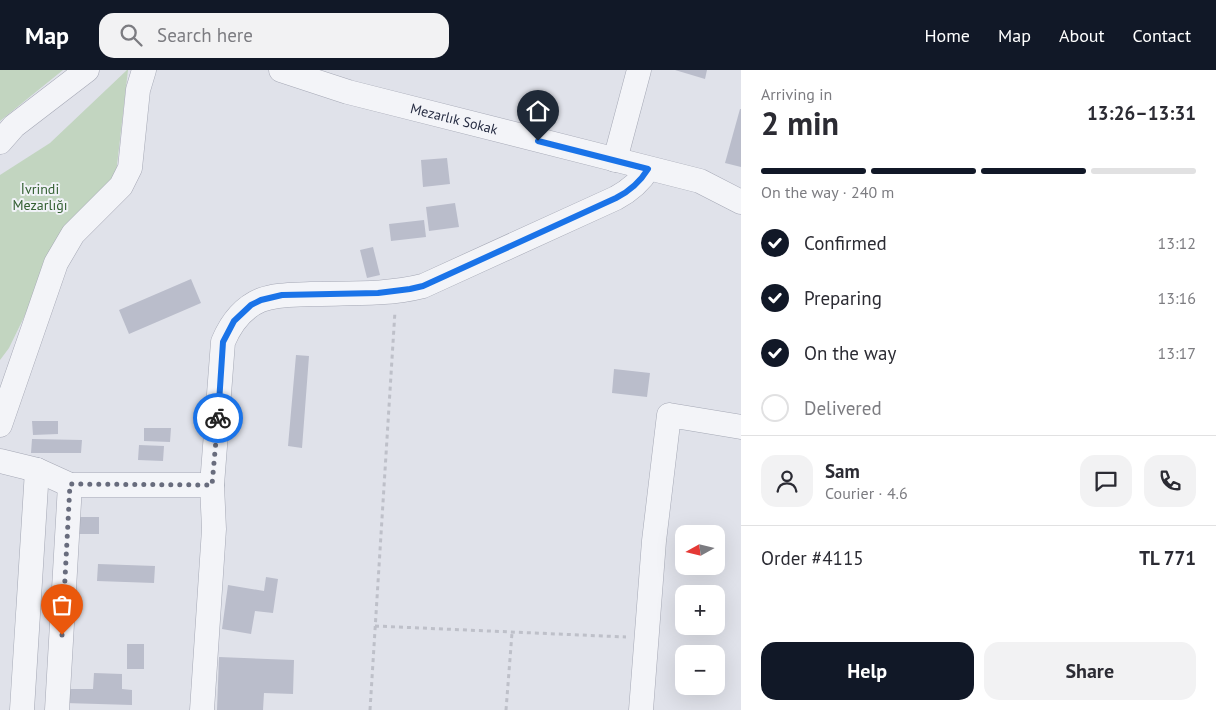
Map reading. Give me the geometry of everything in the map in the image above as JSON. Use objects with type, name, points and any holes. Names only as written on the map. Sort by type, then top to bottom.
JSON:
[{"type":"street","points":[[0,142],[14,126],[87,70]]},
{"type":"street","points":[[0,425],[56,263],[74,234],[121,186],[126,178],[130,168],[138,90],[144,70]]},
{"type":"street","name":"Mezarlık Sokak","points":[[281,70],[348,92],[700,181],[741,202]]},
{"type":"street","points":[[615,160],[639,70]]},
{"type":"street","points":[[202,710],[214,529],[212,485],[223,342],[238,316],[251,305],[271,297],[396,291],[423,286],[616,198],[638,183],[648,169]]},
{"type":"street","points":[[641,710],[654,541],[669,415],[741,427]]},
{"type":"street","points":[[0,461],[37,470],[70,484],[212,485]]},
{"type":"street","points":[[22,710],[37,470]]},
{"type":"street","points":[[57,710],[70,484]]},
{"type":"path","points":[[370,710],[396,291]]},
{"type":"path","points":[[375,626],[646,638]]},
{"type":"path","points":[[506,710],[512,633]]},
{"type":"green space","points":[[0,70],[63,70],[0,121]]},
{"type":"green space","name":"İvrindi Mezarlığı","points":[[127,70],[116,174],[68,227],[9,348],[0,360],[0,175],[50,143]]},
{"type":"building","points":[[675,70],[707,70],[705,79]]},
{"type":"building","points":[[741,109],[741,167],[725,163]]},
{"type":"building","points":[[447,158],[450,184],[423,187],[421,160]]},
{"type":"building","points":[[455,203],[459,227],[429,231],[426,207]]},
{"type":"building","points":[[424,220],[426,237],[391,241],[389,224]]},
{"type":"building","points":[[373,247],[380,275],[367,278],[360,250]]},
{"type":"building","points":[[191,279],[201,303],[129,334],[119,310]]},
{"type":"building","points":[[296,355],[309,356],[302,448],[288,446]]},
{"type":"building","points":[[614,369],[650,373],[647,397],[612,393]]},
{"type":"building","points":[[32,421],[58,421],[58,434],[33,435]]},
{"type":"building","points":[[144,428],[171,428],[170,442],[144,441]]},
{"type":"building","points":[[32,439],[82,440],[81,453],[31,453]]},
{"type":"building","points":[[139,445],[164,446],[163,461],[138,460]]},
{"type":"building","points":[[69,517],[99,517],[99,534],[69,534]]},
{"type":"building","points":[[98,564],[155,566],[154,583],[97,581]]},
{"type":"building","points":[[266,577],[278,579],[273,613],[255,611],[251,634],[222,629],[228,585],[264,591]]},
{"type":"building","points":[[127,644],[144,644],[144,669],[127,669]]},
{"type":"building","points":[[219,657],[294,660],[293,694],[264,693],[263,710],[217,710]]},
{"type":"building","points":[[94,673],[122,674],[122,689],[132,690],[132,705],[65,703],[65,689],[93,689]]},
{"type":"way so far","points":[[62,635],[70,484],[212,485],[218,418]]},
{"type":"route","points":[[218,418],[223,342],[234,321],[251,305],[261,300],[282,295],[378,293],[423,286],[616,198],[638,183],[648,169],[538,141]]}]
